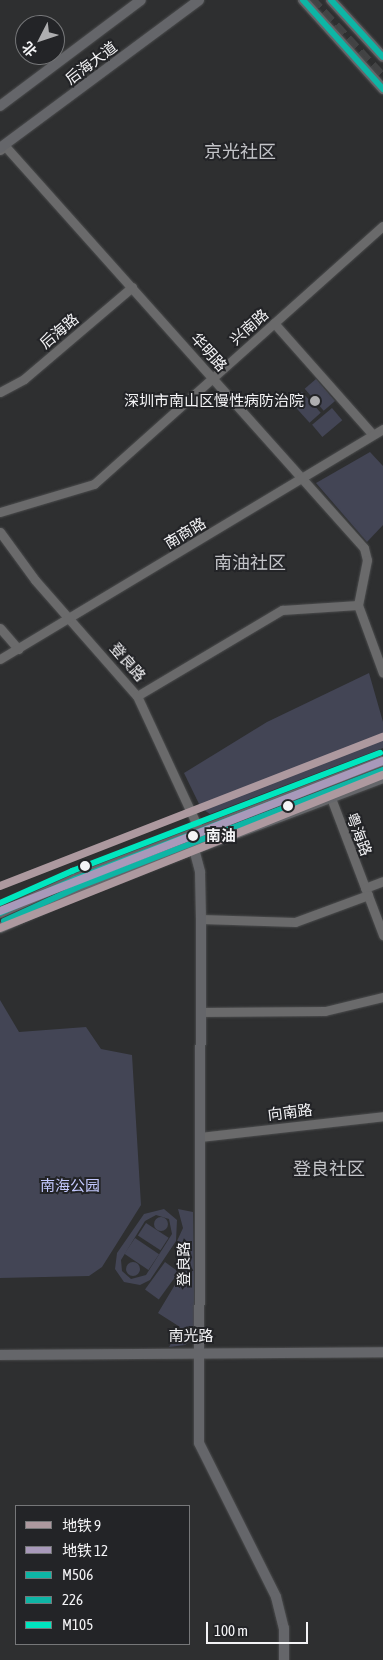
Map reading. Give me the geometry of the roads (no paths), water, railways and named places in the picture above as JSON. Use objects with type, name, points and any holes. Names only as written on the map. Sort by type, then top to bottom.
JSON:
[{"type":"main road","name":"后海大道","points":[[0,106],[141,0]]},
{"type":"main road","name":"后海大道","points":[[2,148],[199,0]]},
{"type":"main road","points":[[303,0],[383,89]]},
{"type":"main road","points":[[331,0],[383,57]]},
{"type":"main road","points":[[0,914],[200,832],[383,761]]},
{"type":"main road","points":[[0,928],[194,849],[383,778]]},
{"type":"main road","name":"登良路","points":[[194,849],[200,872],[199,1442],[276,1597],[284,1628],[284,1660]]},
{"type":"main road","name":"南光路","points":[[0,1355],[199,1351],[383,1352]]},
{"type":"street","name":"华明路","points":[[2,148],[132,287],[304,478],[366,554],[358,605],[383,673]]},
{"type":"street","name":"兴南路","points":[[0,512],[94,484],[383,226]]},
{"type":"street","name":"后海路","points":[[0,392],[24,379],[132,287]]},
{"type":"street","points":[[274,324],[373,435]]},
{"type":"street","name":"南商路","points":[[0,659],[383,429]]},
{"type":"street","name":"登良路","points":[[0,532],[69,618],[137,696],[200,832]]},
{"type":"street","points":[[137,696],[282,610],[358,605]]},
{"type":"street","points":[[0,628],[18,648]]},
{"type":"street","name":"粤海路","points":[[331,798],[383,935]]},
{"type":"street","points":[[200,919],[295,922],[366,891],[383,881]]},
{"type":"street","points":[[200,1012],[325,1011],[383,997]]},
{"type":"street","name":"向南路","points":[[200,1137],[383,1116]]},
{"type":"tunnel","points":[[310,0],[383,79]]},
{"type":"metro line","name":"9","points":[[0,886],[383,737]]},
{"type":"metro line","name":"12","points":[[0,911],[383,761]]},
{"type":"metro line","name":"9","points":[[0,928],[383,775]]},
{"type":"place","name":"深圳市南山区慢性病防治院","points":[[315,401]]},
{"type":"place","name":"南油","points":[[193,836]]},
{"type":"district","name":"京光社区","points":[[240,152]]},
{"type":"district","name":"南油社区","points":[[250,563]]},
{"type":"district","name":"登良社区","points":[[329,1169]]},
{"type":"park label","name":"南海公园","points":[[70,1186]]}]
